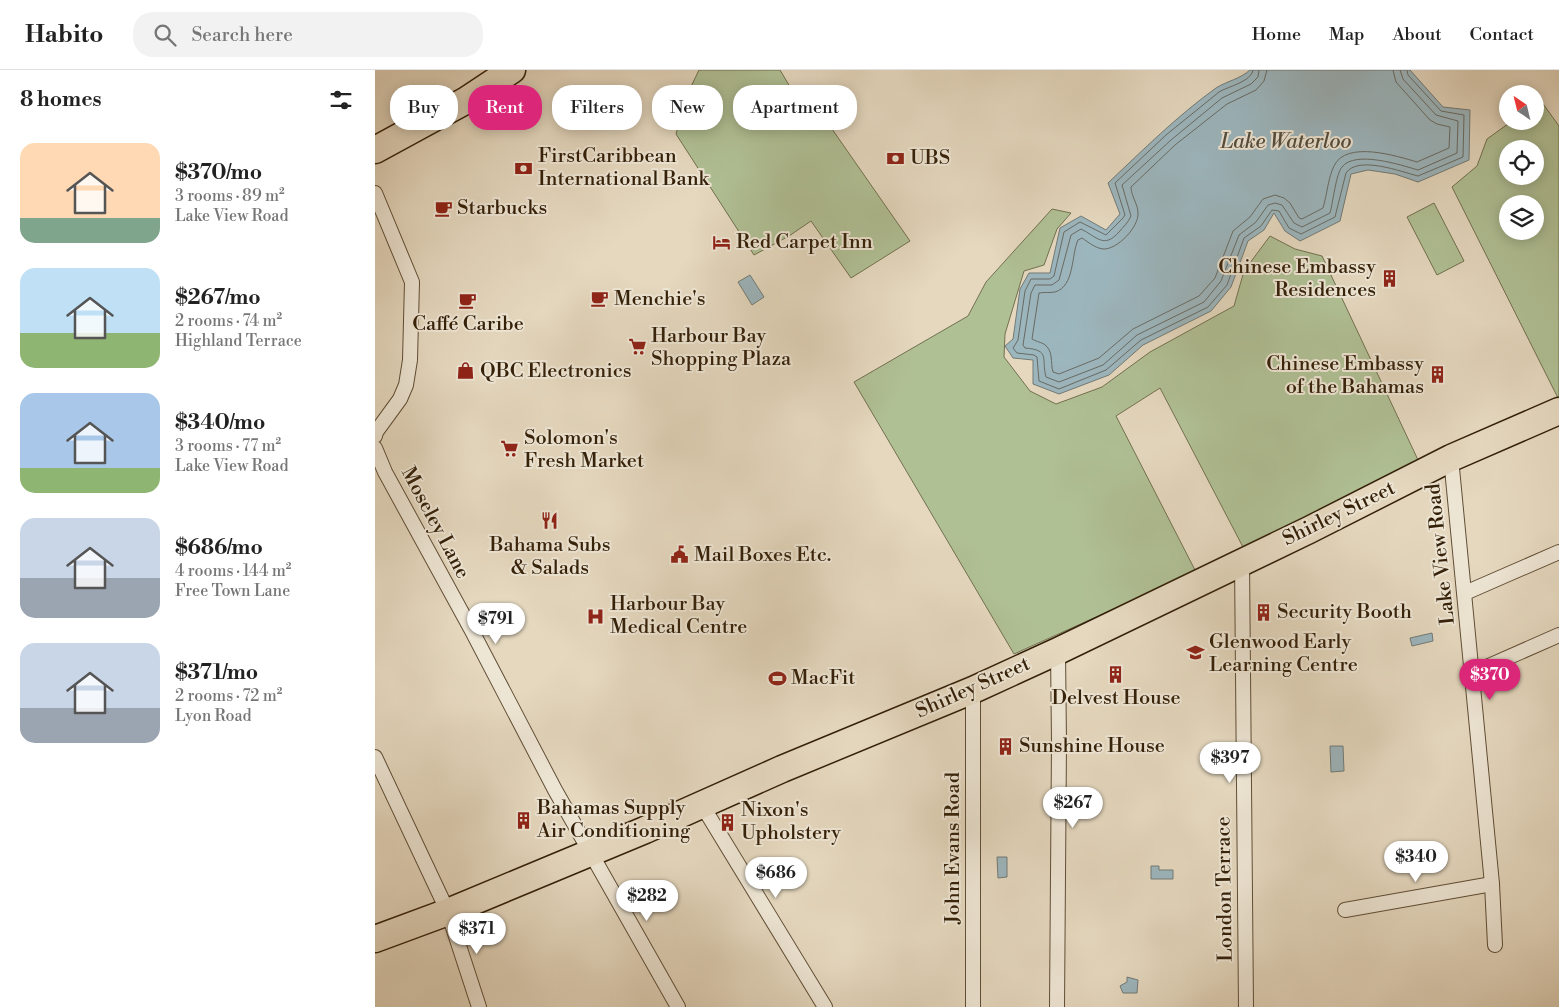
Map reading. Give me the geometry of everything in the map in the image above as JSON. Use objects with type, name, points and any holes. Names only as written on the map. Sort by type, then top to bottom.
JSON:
[{"type":"highway","points":[[375,150],[465,101],[512,70]]},
{"type":"highway","name":"Shirley Street","points":[[375,939],[448,912],[702,805],[782,769],[973,690],[1309,530],[1451,458],[1559,411]]},
{"type":"street","points":[[375,193],[412,282],[410,360],[405,385],[400,399],[375,436]]},
{"type":"street","name":"Moseley Lane","points":[[375,448],[385,472],[472,631],[539,761],[678,1007]]},
{"type":"street","name":"Lake View Road","points":[[1451,458],[1473,673],[1492,884],[1495,945]]},
{"type":"street","points":[[1465,593],[1559,552]]},
{"type":"street","name":"London Terrace","points":[[1242,561],[1246,1007]]},
{"type":"street","points":[[1473,673],[1559,635]]},
{"type":"street","points":[[1057,1007],[1058,651]]},
{"type":"street","name":"John Evans Road","points":[[973,690],[973,1007]]},
{"type":"street","points":[[375,757],[448,912],[479,1007]]},
{"type":"street","points":[[702,805],[825,1007]]},
{"type":"street","points":[[1345,910],[1492,884]]},
{"type":"green space","points":[[699,70],[780,70],[789,85],[733,85],[733,130],[833,130],[910,241],[851,278],[811,221],[789,236],[754,255],[676,134],[677,130],[723,130],[723,85],[692,85]]},
{"type":"green space","points":[[1544,105],[1559,126],[1558,398],[1452,187],[1477,166],[1487,139],[1500,130],[1544,130]]},
{"type":"green space","points":[[1434,203],[1464,261],[1437,275],[1407,217]]},
{"type":"green space","points":[[1052,209],[1071,213],[1057,229],[1044,265],[1024,271],[1005,334],[1004,357],[1030,391],[1056,404],[1102,387],[1150,352],[1234,306],[1244,271],[1270,236],[1295,249],[1322,256],[1419,462],[1244,549],[1160,388],[1116,416],[1196,572],[1014,654],[854,382],[968,316],[986,282]]},
{"type":"water","name":"Lake Waterloo","points":[[1250,70],[1410,70],[1443,107],[1470,110],[1469,160],[1418,182],[1395,174],[1368,170],[1351,174],[1340,221],[1300,241],[1285,231],[1274,213],[1264,230],[1248,241],[1231,287],[1211,311],[1143,345],[1109,375],[1059,394],[1033,384],[1033,360],[1013,358],[1005,346],[1013,339],[1020,289],[1029,273],[1050,273],[1060,228],[1081,216],[1106,230],[1120,214],[1108,183],[1188,110],[1216,88],[1242,76]]},
{"type":"water","points":[[750,275],[764,297],[752,305],[738,282]]},
{"type":"water","points":[[1432,633],[1433,641],[1412,646],[1410,638]]},
{"type":"water","points":[[1330,746],[1343,746],[1344,771],[1331,772]]},
{"type":"water","points":[[997,857],[1007,857],[1007,877],[998,878]]},
{"type":"water","points":[[1151,866],[1159,866],[1159,870],[1173,870],[1173,879],[1151,879]]},
{"type":"water","points":[[1127,977],[1138,980],[1137,993],[1123,993],[1120,986],[1127,982]]},
{"type":"place","name":"UBS","points":[[896,158]]},
{"type":"place","name":"FirstCaribbean International Bank","points":[[524,168]]},
{"type":"place","name":"Starbucks","points":[[443,208]]},
{"type":"place","name":"Red Carpet Inn","points":[[722,242]]},
{"type":"place","name":"Chinese Embassy Residences","points":[[1390,278]]},
{"type":"place","name":"Menchie's","points":[[600,299]]},
{"type":"place","name":"Caffé Caribe","points":[[468,300]]},
{"type":"place","name":"Harbour Bay Shopping Plaza","points":[[637,347]]},
{"type":"place","name":"QBC Electronics","points":[[466,371]]},
{"type":"place","name":"Chinese Embassy of the Bahamas","points":[[1438,375]]},
{"type":"place","name":"Solomon's Fresh Market","points":[[510,449]]},
{"type":"place","name":"Bahama Subs & Salads","points":[[550,521]]},
{"type":"place","name":"Mail Boxes Etc.","points":[[680,555]]},
{"type":"place","name":"Security Booth","points":[[1263,612]]},
{"type":"place","name":"Harbour Bay Medical Centre","points":[[596,616]]},
{"type":"place","name":"Glenwood Early Learning Centre","points":[[1195,653]]},
{"type":"place","name":"Delvest House","points":[[1116,674]]},
{"type":"place","name":"MacFit","points":[[777,678]]},
{"type":"place","name":"Sunshine House","points":[[1005,746]]},
{"type":"place","name":"Bahamas Supply Air Conditioning","points":[[523,820]]},
{"type":"place","name":"Nixon's Upholstery","points":[[727,822]]}]
